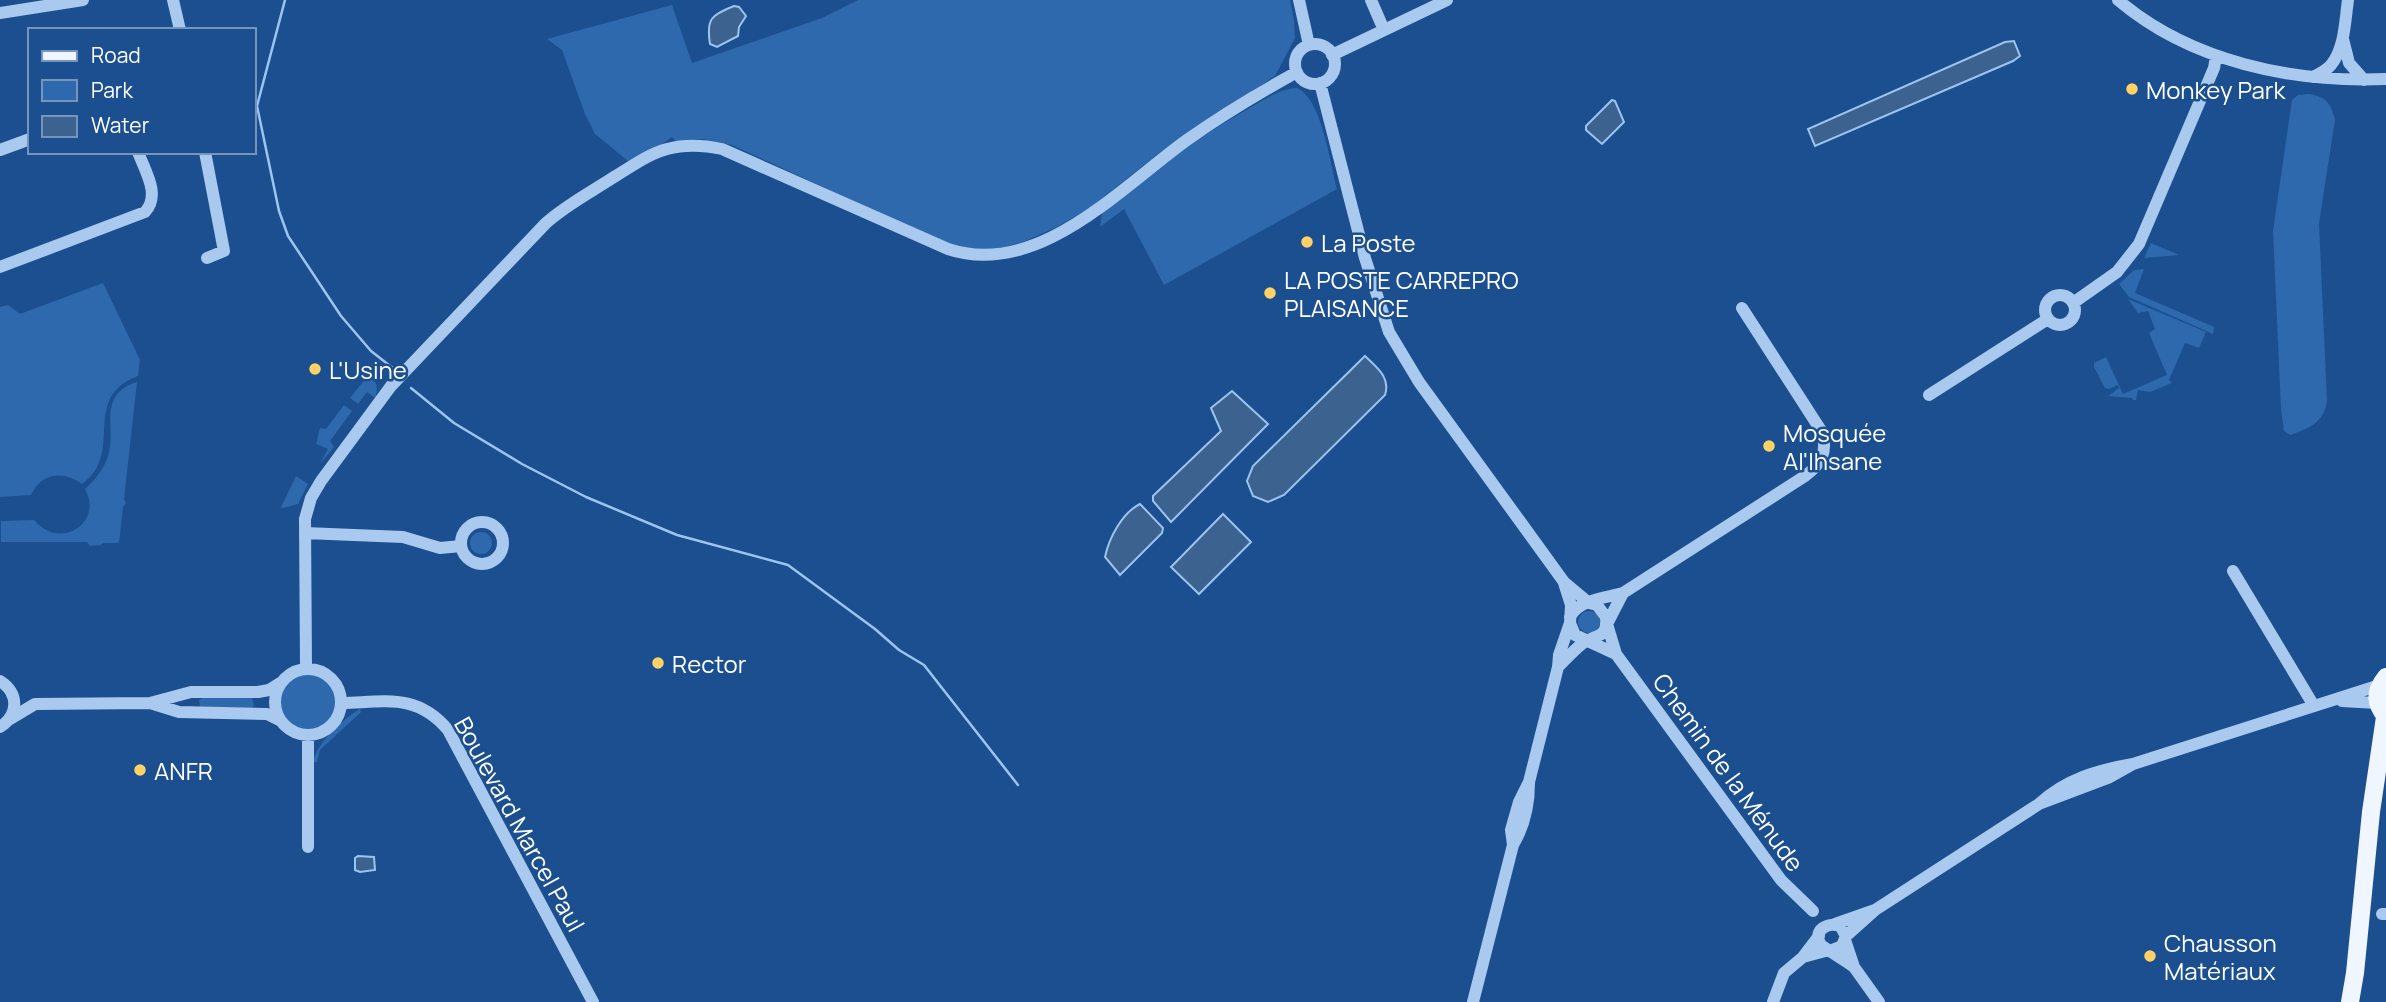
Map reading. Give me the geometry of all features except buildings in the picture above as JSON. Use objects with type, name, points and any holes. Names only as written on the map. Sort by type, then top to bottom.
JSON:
[{"type":"main road","points":[[2350,1002],[2383,700]]},
{"type":"main road","points":[[2376,771],[2386,752]]},
{"type":"street","points":[[0,13],[83,0]]},
{"type":"street","points":[[173,0],[180,28]]},
{"type":"street","points":[[1299,0],[1309,45]]},
{"type":"street","points":[[1371,0],[1384,30]]},
{"type":"street","points":[[1332,54],[1447,0]]},
{"type":"street","points":[[2119,0],[2152,25],[2216,56],[2313,78],[2386,79]]},
{"type":"street","points":[[2313,78],[2331,65],[2343,35],[2348,0]]},
{"type":"street","points":[[2343,35],[2349,64],[2364,80]]},
{"type":"street","points":[[1320,45],[1332,54],[1333,71],[1320,83],[1309,82],[1297,72],[1296,59],[1303,48],[1320,45]]},
{"type":"street","points":[[2073,303],[2117,272],[2139,244],[2214,68],[2216,56]]},
{"type":"street","points":[[306,668],[305,533],[307,510],[315,489],[401,376],[554,216],[639,163],[664,150],[693,145],[722,149],[948,249],[964,254],[1007,253],[1033,245],[1084,219],[1202,129],[1297,72]]},
{"type":"street","points":[[1320,83],[1374,290],[1389,332],[1433,401],[1564,582],[1589,603],[1603,610],[1607,624]]},
{"type":"street","points":[[0,150],[28,140]]},
{"type":"street","points":[[0,267],[145,212],[153,195],[139,154]]},
{"type":"street","points":[[205,154],[224,251],[207,258]]},
{"type":"street","points":[[2066,296],[2073,303],[2073,316],[2068,322],[2059,325],[2048,319],[2045,310],[2052,298],[2066,296]]},
{"type":"street","points":[[1473,1002],[1513,845],[1511,830],[1518,802],[1529,782],[1559,655],[1570,620],[1578,606],[1623,593],[1805,476],[1822,458],[1825,444],[1822,432],[1742,308]]},
{"type":"street","points":[[1929,395],[2048,319]]},
{"type":"street","points":[[305,533],[336,532],[403,537],[440,548],[461,546]]},
{"type":"street","points":[[2233,571],[2314,706]]},
{"type":"street","points":[[1564,582],[1571,605],[1570,620],[1575,635],[1587,640]]},
{"type":"street","points":[[1558,667],[1587,640],[1599,637],[1623,593]]},
{"type":"street","name":"Chemin de la Ménude","points":[[1607,624],[1616,654],[1781,880],[1813,911],[1834,924]]},
{"type":"street","name":"Chemin de la Ménude","points":[[1587,640],[1616,654]]},
{"type":"street","points":[[0,681],[11,691],[35,704],[150,703],[191,692],[269,690],[287,675],[306,668],[327,674],[335,681],[342,702],[335,722],[318,734],[308,735],[288,729],[281,721],[274,702],[280,682]]},
{"type":"street","points":[[4,725],[15,705],[11,691]]},
{"type":"street","points":[[179,695],[179,712]]},
{"type":"street","points":[[1803,957],[1839,949],[1845,938],[1875,910],[2074,780],[2335,700],[2383,700]]},
{"type":"street","name":"Boulevard Marcel Paul","points":[[342,702],[400,702],[423,708],[436,715],[447,730],[593,1002]]},
{"type":"street","points":[[150,703],[179,712],[267,714],[281,721]]},
{"type":"street","points":[[4,725],[35,704]]},
{"type":"street","points":[[308,735],[308,847]]},
{"type":"street","points":[[1773,1002],[1784,973],[1803,957],[1825,925],[1875,910]]},
{"type":"street","name":"Chemin de la Ménude","points":[[1813,911],[1819,934]]},
{"type":"street","points":[[1834,924],[1841,927],[1854,967]]},
{"type":"street","points":[[1819,934],[1821,944],[1854,967],[1879,1002]]},
{"type":"green space","points":[[858,0],[1290,0],[1295,38],[1275,76],[1159,153],[1091,207],[1059,226],[1023,242],[994,250],[964,249],[938,240],[732,145],[703,139],[676,141],[672,137],[628,161],[595,134],[562,50],[547,39],[672,5],[692,63],[822,18]]},
{"type":"green space","points":[[1297,88],[1306,94],[1319,118],[1337,189],[1164,285],[1124,209],[1100,227],[1102,213],[1191,145],[1271,96]]},
{"type":"green space","points":[[2309,94],[2327,102],[2335,120],[2319,223],[2327,401],[2319,420],[2290,435],[2284,431],[2281,409],[2273,231],[2292,100],[2298,95]]},
{"type":"green space","points":[[2151,243],[2179,255],[2144,258]]},
{"type":"green space","points":[[2144,269],[2135,293],[2214,327],[2213,334],[2129,297],[2119,284],[2134,270]]},
{"type":"green space","points":[[103,283],[140,360],[138,376],[120,386],[111,398],[106,412],[101,457],[95,471],[82,484],[67,477],[53,476],[41,482],[31,495],[0,497],[0,307],[8,305],[20,314]]},
{"type":"green space","points":[[2128,299],[2206,332],[2199,348],[2185,343],[2169,380],[2172,383],[2150,392],[2138,390],[2136,400],[2108,396],[2119,388],[2118,385],[2105,388],[2094,367],[2094,363],[2106,357],[2123,394],[2167,375],[2149,333],[2155,329],[2148,311],[2138,313]]},
{"type":"green space","points":[[369,374],[376,384],[375,398],[367,392],[358,404],[350,398]]},
{"type":"green space","points":[[137,382],[124,499],[126,503],[123,507],[119,543],[90,546],[87,542],[1,542],[1,521],[34,520],[44,529],[56,533],[67,533],[84,522],[89,513],[85,489],[101,470],[109,453],[113,400],[126,387]]},
{"type":"green space","points":[[344,405],[352,411],[330,441],[334,447],[319,465],[328,449],[316,444],[320,428],[326,429]]},
{"type":"green space","points":[[296,476],[308,484],[298,504],[283,508],[281,507]]},
{"type":"green space","points":[[477,532],[485,532],[492,539],[492,547],[485,554],[477,554],[470,547],[470,539]]},
{"type":"green space","points":[[1589,611],[1597,614],[1600,622],[1597,630],[1589,633],[1581,630],[1578,622],[1581,614]]},
{"type":"green space","points":[[302,674],[314,674],[329,682],[337,697],[337,709],[329,724],[314,732],[302,732],[287,724],[279,709],[279,697],[287,682]]},
{"type":"green space","points":[[205,696],[252,698],[254,705],[252,708],[200,707],[199,700]]},
{"type":"green space","points":[[360,709],[361,712],[320,750],[317,762],[313,762],[315,754],[332,732]]},
{"type":"water","points":[[734,6],[739,7],[746,16],[739,27],[738,36],[717,47],[710,44],[709,29],[712,19]]},
{"type":"water","points":[[2014,41],[2020,56],[2013,61],[1815,146],[1808,129],[2005,42]]},
{"type":"water","points":[[1612,100],[1615,101],[1624,122],[1602,144],[1586,130],[1586,126]]},
{"type":"water","points":[[1365,356],[1384,378],[1385,395],[1284,495],[1268,502],[1253,496],[1247,481],[1253,466]]},
{"type":"water","points":[[1232,391],[1268,424],[1171,522],[1153,501],[1153,496],[1221,431],[1211,408]]},
{"type":"water","points":[[1140,504],[1163,528],[1162,533],[1120,575],[1105,557],[1113,534],[1122,520]]},
{"type":"water","points":[[1223,514],[1251,542],[1199,594],[1171,567]]},
{"type":"water","points":[[374,857],[375,870],[355,870],[355,858]]},
{"type":"waterway","points":[[285,0],[257,106],[279,211],[288,236],[341,316],[371,351],[394,369]]},
{"type":"waterway","points":[[411,388],[454,423],[522,464],[586,497],[677,535],[788,565],[899,650],[924,665],[1018,785]]},
{"type":"place","name":"Monkey Park","points":[[2132,89]]},
{"type":"place","name":"La Poste","points":[[1307,242]]},
{"type":"place","name":"LA POSTE CARREPRO PLAISANCE","points":[[1270,293]]},
{"type":"place","name":"L'Usine","points":[[315,369]]},
{"type":"place","name":"Mosquée Al'Ihsane","points":[[1769,446]]},
{"type":"place","name":"Rector","points":[[658,663]]},
{"type":"place","name":"ANFR","points":[[140,770]]},
{"type":"place","name":"Chausson Matériaux","points":[[2150,956]]}]
